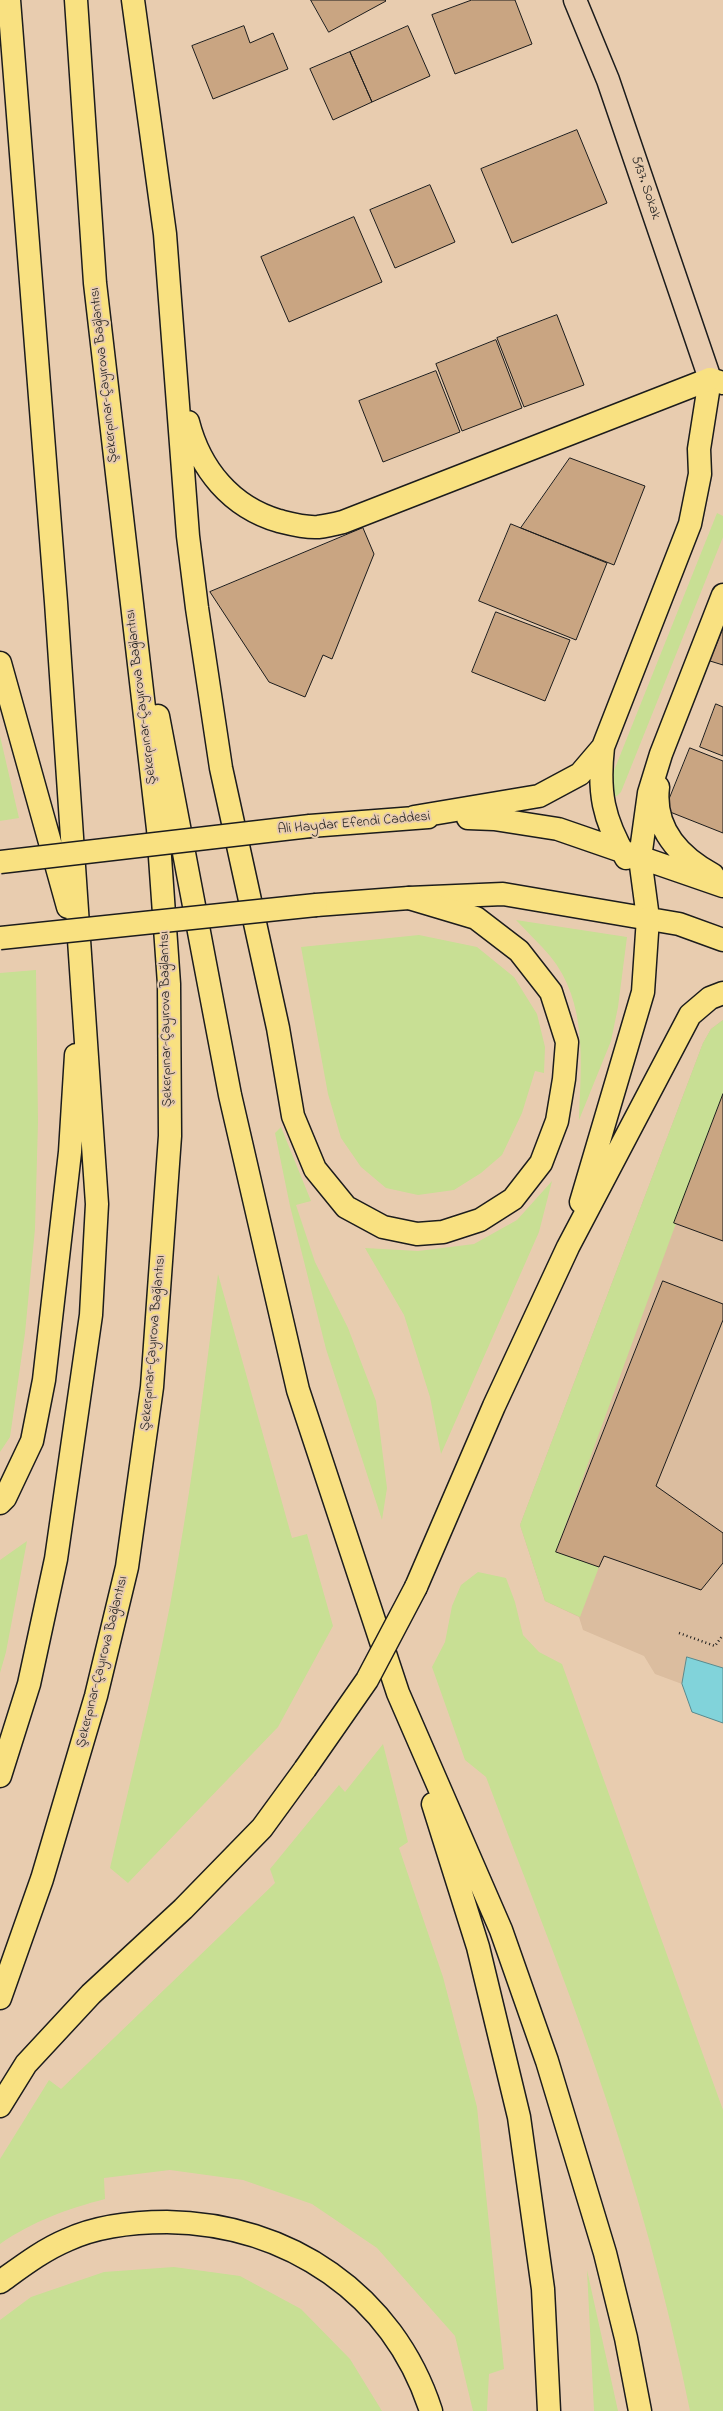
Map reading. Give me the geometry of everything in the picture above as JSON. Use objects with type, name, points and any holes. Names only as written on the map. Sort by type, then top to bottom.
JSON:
[{"type":"main road","points":[[0,1776],[29,1684],[56,1559],[91,1315],[97,1204],[82,958],[56,594],[9,0]]},
{"type":"main road","name":"Şekerpınar-Çayırova Bağlantısı","points":[[0,1998],[42,1879],[96,1696],[127,1567],[152,1387],[170,1136],[170,984],[158,829],[123,541],[95,283],[76,0]]},
{"type":"main road","points":[[133,0],[165,234],[181,398],[193,443],[207,468],[224,488],[241,504],[265,516],[293,525],[318,527],[342,522],[716,381]]},
{"type":"main road","points":[[165,234],[188,536],[197,608],[221,768],[278,1028],[293,1116],[315,1168],[346,1207],[383,1227],[417,1234],[443,1232],[480,1220],[513,1199],[541,1163],[557,1121],[564,1079],[567,1042],[551,992],[519,950],[476,918],[410,898]]},
{"type":"main road","points":[[568,1247],[643,992],[648,918],[643,887],[631,855],[607,820],[602,805],[601,768],[603,747],[690,524],[700,474],[699,449],[716,381]]},
{"type":"main road","points":[[123,541],[230,1095],[298,1390],[398,1693],[478,1947],[519,2117],[543,2289],[549,2411]]},
{"type":"main road","points":[[631,855],[661,754],[723,594]]},
{"type":"main road","points":[[0,663],[82,958],[70,1152],[44,1380],[32,1441],[5,1498],[0,1503]]},
{"type":"main road","points":[[414,817],[539,796],[580,774],[603,747]]},
{"type":"main road","points":[[661,754],[657,794],[661,822],[675,848],[708,872],[723,880]]},
{"type":"main road","name":"Ali Haydar Efendi Caddesi","points":[[0,862],[310,826],[414,817],[494,819],[558,829],[723,886]]},
{"type":"main road","points":[[643,887],[652,900],[679,924]]},
{"type":"main road","points":[[0,938],[316,906],[410,898],[503,894],[679,924],[723,940]]},
{"type":"main road","points":[[0,2106],[26,2064],[91,1994],[183,1909],[262,1828],[367,1680],[416,1587],[494,1406],[568,1247],[690,1015],[710,998],[723,994]]},
{"type":"main road","points":[[398,1693],[501,1930],[547,2061],[605,2253],[626,2338],[640,2411]]},
{"type":"main road","points":[[0,2282],[34,2258],[67,2240],[108,2227],[154,2222],[200,2223],[238,2230],[274,2242],[342,2282],[375,2314],[404,2349],[425,2392],[431,2411]]},
{"type":"street","name":"5137. Sokak","points":[[575,0],[608,80],[716,381]]},
{"type":"path","points":[[679,1633],[716,1646],[723,1634]]},
{"type":"shaded area","points":[[723,1020],[723,1723],[692,1712],[682,1684],[655,1674],[644,1656],[583,1630],[579,1617],[545,1601],[520,1525],[703,1043],[711,1029]]},
{"type":"green space","points":[[717,513],[723,516],[723,537],[621,792],[617,796],[612,797],[609,783]]},
{"type":"green space","points":[[0,736],[19,818],[0,821]]},
{"type":"green space","points":[[516,920],[627,937],[618,1007],[611,1041],[579,1120],[581,1077],[580,1034],[571,993],[562,974],[550,956]]},
{"type":"green space","points":[[419,935],[477,947],[514,977],[537,1014],[545,1047],[544,1073],[535,1071],[522,1113],[502,1155],[481,1173],[454,1190],[418,1195],[386,1188],[361,1167],[341,1138],[328,1094],[301,947]]},
{"type":"green space","points":[[36,970],[38,1122],[35,1229],[25,1333],[10,1437],[0,1452],[0,973]]},
{"type":"green space","points":[[723,1020],[723,1095],[556,1551],[599,1567],[580,1617],[545,1601],[520,1525],[703,1043],[711,1029]]},
{"type":"green space","points":[[281,1127],[311,1201],[296,1205],[315,1262],[348,1328],[376,1401],[387,1488],[382,1520],[326,1349],[290,1206],[275,1133]]},
{"type":"green space","points":[[552,1181],[539,1232],[441,1454],[430,1397],[404,1315],[365,1248],[418,1251],[474,1244],[517,1220]]},
{"type":"green space","points":[[218,1274],[292,1538],[307,1534],[333,1626],[278,1727],[128,1883],[110,1868],[163,1642],[170,1604],[194,1457]]},
{"type":"green space","points":[[27,1541],[6,1652],[0,1673],[0,1560]]},
{"type":"green space","points":[[478,1572],[506,1578],[515,1602],[523,1635],[539,1652],[562,1664],[723,2110],[723,2411],[690,2411],[671,2325],[649,2240],[597,2072],[557,1961],[486,1777],[465,1760],[432,1667],[445,1642],[452,1606],[461,1585]]},
{"type":"green space","points":[[383,1744],[408,1842],[399,1848],[443,1977],[477,2107],[504,2369],[489,2374],[487,2411],[473,2411],[455,2336],[377,2248],[312,2204],[243,2180],[170,2170],[104,2178],[105,2199],[77,2207],[38,2222],[0,2244],[0,2159],[49,2080],[61,2089],[275,1883],[270,1869],[339,1785],[345,1792]]},
{"type":"green space","points":[[174,2267],[240,2276],[301,2309],[350,2359],[382,2411],[0,2411],[0,2320],[31,2297],[104,2272]]},
{"type":"green space","points":[[587,2270],[618,2411],[594,2411]]},
{"type":"water","points":[[687,1657],[723,1668],[723,1723],[692,1712],[682,1684]]},
{"type":"building","points":[[311,0],[385,0],[386,1],[329,32]]},
{"type":"building","points":[[472,0],[515,0],[532,44],[455,74],[432,15]]},
{"type":"building","points":[[244,26],[250,43],[273,33],[288,69],[213,99],[192,46]]},
{"type":"building","points":[[408,26],[430,76],[372,102],[350,52]]},
{"type":"building","points":[[350,52],[372,102],[333,120],[310,69]]},
{"type":"building","points":[[577,130],[607,203],[512,243],[481,169]]},
{"type":"building","points":[[430,185],[455,242],[395,268],[370,210]]},
{"type":"building","points":[[354,217],[382,282],[289,322],[261,257]]},
{"type":"building","points":[[557,315],[584,385],[524,407],[497,338]]},
{"type":"building","points":[[496,340],[522,408],[462,431],[436,364]]},
{"type":"building","points":[[436,371],[460,432],[383,462],[359,401]]},
{"type":"building","points":[[570,458],[645,486],[614,565],[521,528]]},
{"type":"building","points":[[511,524],[607,563],[576,640],[479,601]]},
{"type":"building","points":[[363,528],[374,554],[332,659],[323,655],[305,697],[269,682],[210,592]]},
{"type":"building","points":[[496,612],[570,640],[545,701],[472,672]]},
{"type":"building","points":[[723,628],[723,665],[710,661]]},
{"type":"building","points":[[716,704],[723,707],[723,756],[700,747]]},
{"type":"building","points":[[690,748],[723,761],[723,833],[665,810]]},
{"type":"building","points":[[723,1094],[723,1241],[674,1223]]},
{"type":"building","points":[[663,1281],[723,1304],[723,1320],[656,1486],[723,1533],[723,1563],[701,1590],[604,1556],[599,1567],[556,1552]]}]
